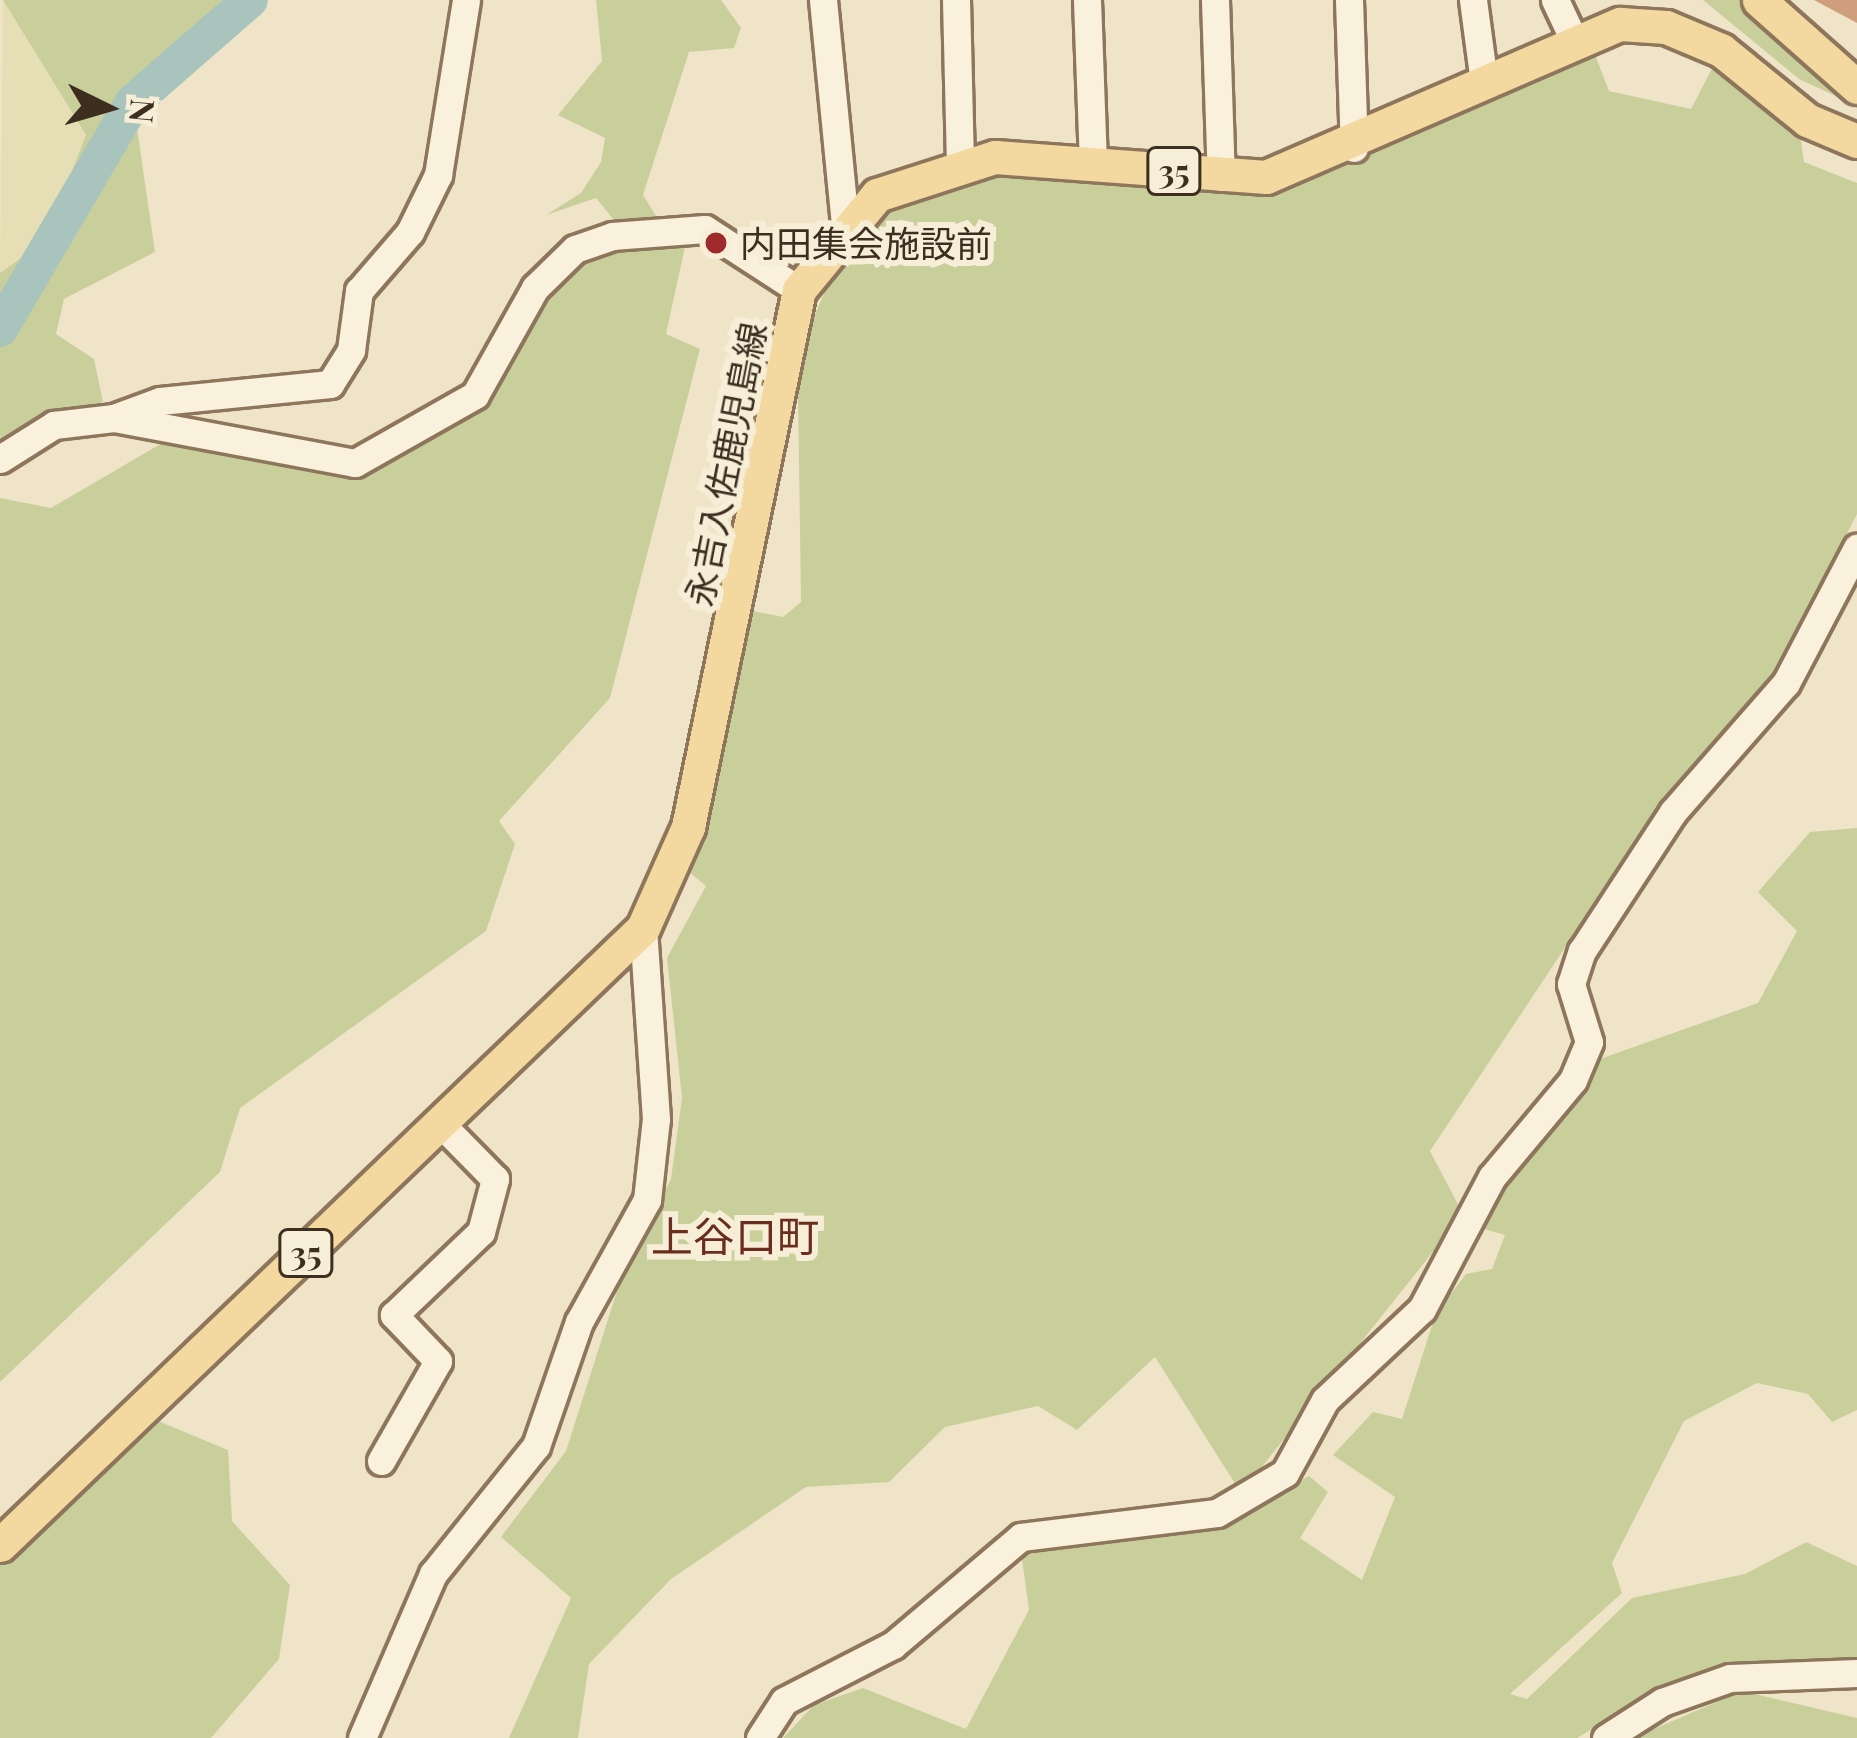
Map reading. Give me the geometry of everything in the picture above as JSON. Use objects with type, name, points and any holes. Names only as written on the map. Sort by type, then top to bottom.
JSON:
[{"type":"main road","points":[[1760,0],[1857,87]]},
{"type":"main road","name":"永吉入佐鹿児島線","points":[[0,1545],[643,928],[688,827],[799,290],[844,223],[878,195],[960,161],[1093,161],[1221,178],[1266,177],[1354,148],[1573,38],[1620,24],[1666,26],[1857,141]]},
{"type":"street","points":[[0,459],[54,425],[114,418],[160,401],[330,384],[350,350],[359,291],[410,232],[438,176],[466,0]]},
{"type":"street","points":[[823,0],[844,223]]},
{"type":"street","points":[[956,0],[960,161]]},
{"type":"street","points":[[1087,0],[1093,161]]},
{"type":"street","points":[[1215,0],[1221,178]]},
{"type":"street","points":[[1349,0],[1354,148]]},
{"type":"street","points":[[1473,0],[1484,82]]},
{"type":"street","points":[[1555,0],[1573,38]]},
{"type":"street","points":[[114,418],[355,463],[475,395],[535,288],[575,249],[705,229],[799,290]]},
{"type":"street","points":[[760,1738],[784,1701],[893,1646],[1021,1538],[1217,1513],[1285,1473],[1325,1400],[1422,1309],[1492,1177],[1573,1080],[1589,1042],[1571,984],[1582,951],[1673,812],[1786,682],[1857,548]]},
{"type":"street","points":[[362,1738],[433,1574],[536,1446],[579,1322],[646,1200],[656,1119],[643,928]]},
{"type":"street","points":[[381,1461],[438,1361],[394,1315],[481,1232],[495,1179],[440,1124]]},
{"type":"street","points":[[1606,1738],[1662,1702],[1730,1678],[1857,1673]]},
{"type":"shaded area","points":[[3,0],[86,135],[45,241],[0,273]]},
{"type":"green space","points":[[3,0],[223,0],[144,70],[137,128],[155,252],[64,299],[56,334],[94,359],[103,402],[37,416],[0,443],[0,273],[45,241],[86,135]]},
{"type":"green space","points":[[596,0],[721,0],[741,28],[734,48],[689,52],[643,195],[660,222],[622,230],[596,198],[546,215],[581,193],[601,162],[605,138],[558,115],[602,61]]},
{"type":"green space","points":[[1703,0],[1747,0],[1857,106],[1799,79]]},
{"type":"green space","points":[[1592,47],[1609,91],[1691,109],[1718,57],[1797,112],[1804,162],[1857,183],[1857,514],[1757,707],[1665,797],[1430,1151],[1463,1214],[1241,1493],[1155,1357],[1077,1430],[1038,1406],[945,1427],[889,1482],[806,1487],[671,1579],[589,1664],[578,1738],[509,1738],[571,1598],[501,1537],[566,1451],[618,1288],[671,1179],[682,1098],[667,958],[706,886],[688,871],[748,610],[783,617],[801,602],[798,390],[788,376],[836,266],[879,217],[942,182],[999,168],[1262,189],[1329,170]]},
{"type":"green space","points":[[687,238],[666,334],[700,349],[610,698],[499,821],[515,844],[486,931],[240,1108],[220,1172],[0,1382],[0,498],[51,508],[169,439],[335,472],[383,464],[454,425],[488,392],[543,292],[582,256]]},
{"type":"green space","points":[[1857,828],[1857,1410],[1832,1422],[1808,1394],[1757,1383],[1684,1421],[1612,1563],[1622,1593],[1510,1694],[1527,1699],[1632,1598],[1745,1574],[1806,1542],[1857,1566],[1857,1657],[1657,1690],[1577,1738],[783,1738],[814,1705],[863,1688],[966,1729],[1029,1610],[1021,1552],[1220,1524],[1309,1476],[1328,1492],[1300,1538],[1362,1580],[1395,1497],[1333,1455],[1373,1412],[1402,1419],[1436,1313],[1466,1274],[1492,1269],[1505,1235],[1477,1227],[1503,1172],[1597,1060],[1758,1003],[1797,931],[1758,892],[1810,832]]},
{"type":"green space","points":[[151,1418],[228,1450],[232,1521],[290,1585],[279,1659],[211,1738],[0,1738],[0,1559]]},
{"type":"green space","points":[[1742,1691],[1857,1718],[1857,1738],[1633,1738]]},
{"type":"building","points":[[1814,0],[1857,0],[1857,23]]},
{"type":"waterway","points":[[0,329],[133,102],[250,0]]},
{"type":"place","name":"内田集会施設前","points":[[716,243]]},
{"type":"district","name":"上谷口町","points":[[735,1235]]}]
